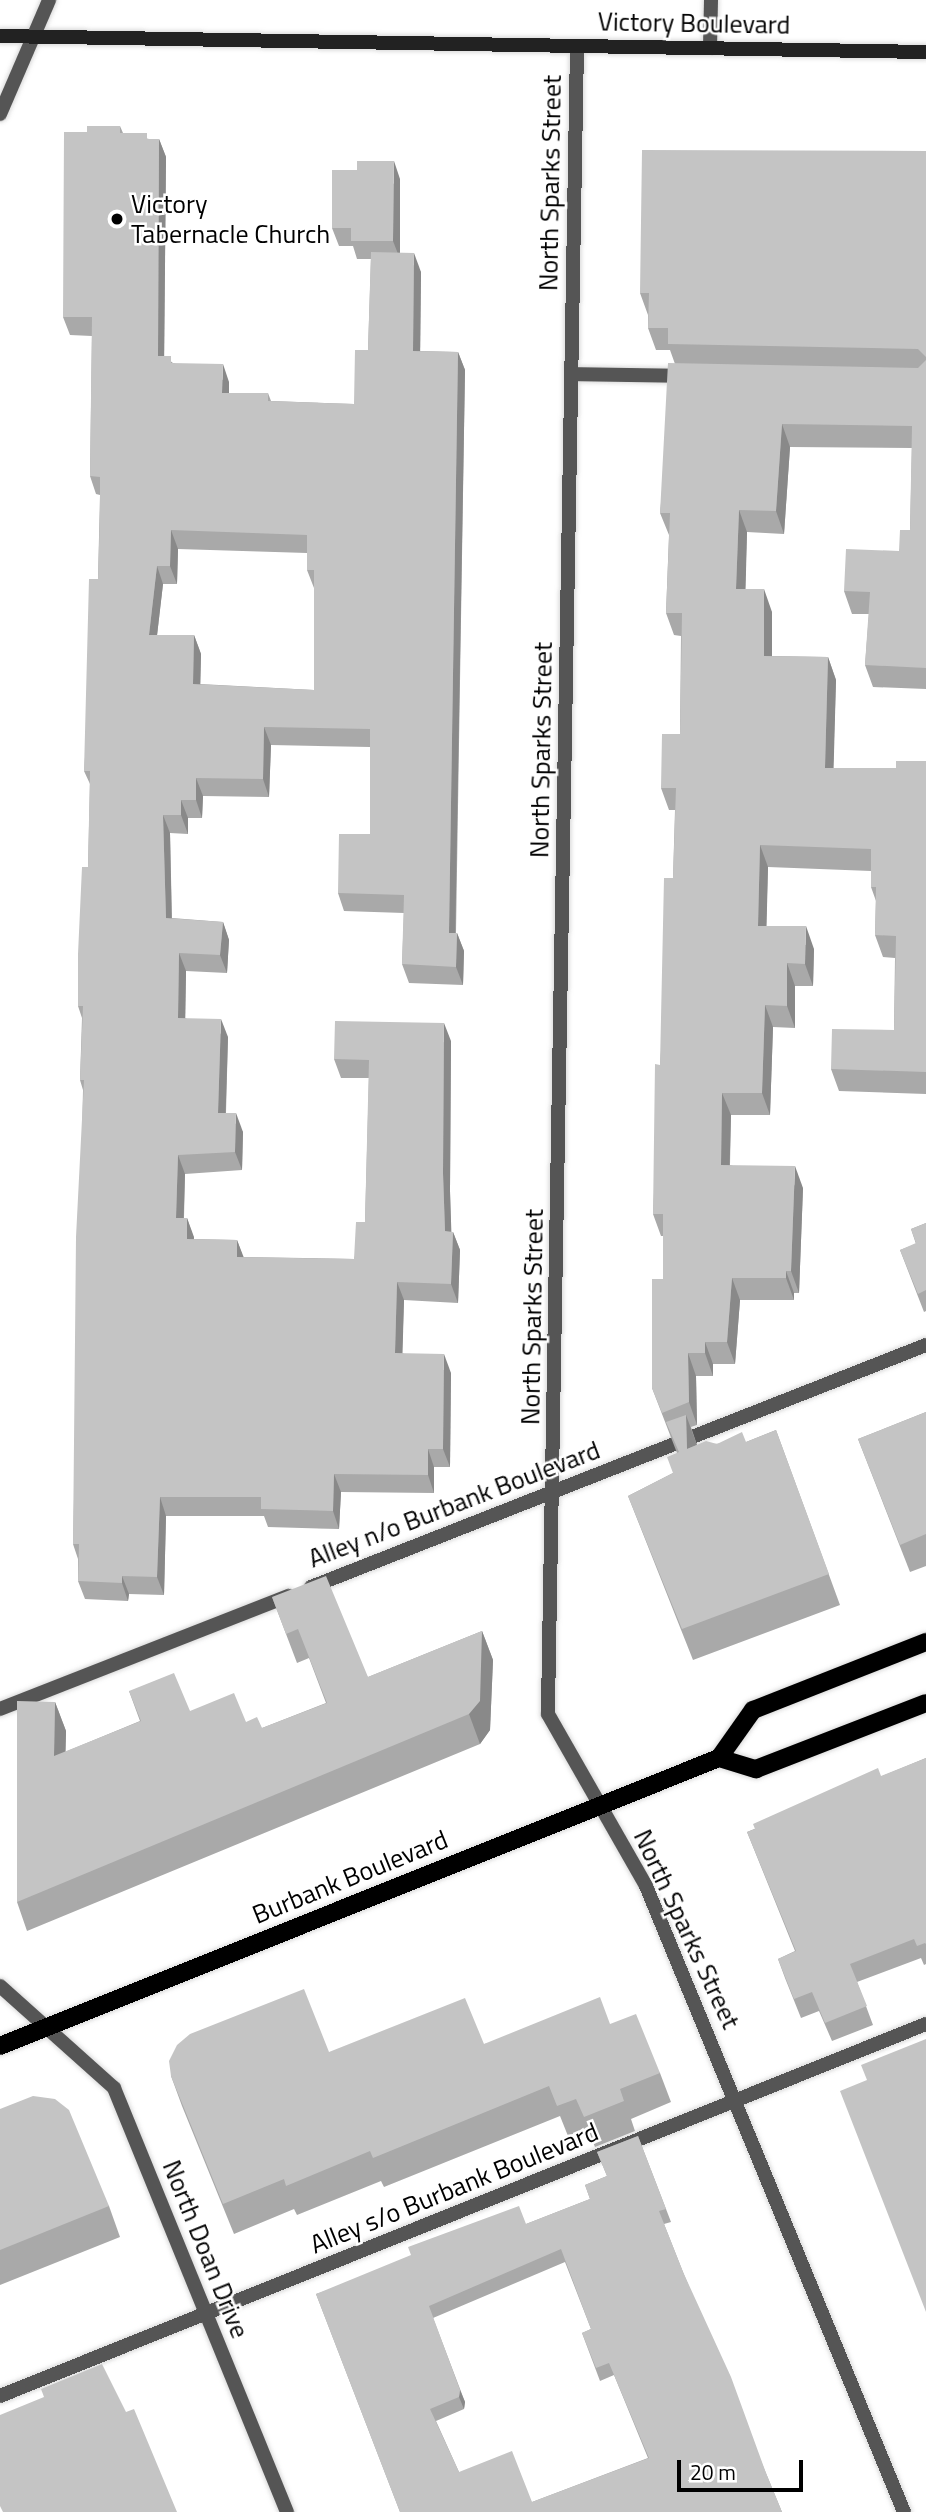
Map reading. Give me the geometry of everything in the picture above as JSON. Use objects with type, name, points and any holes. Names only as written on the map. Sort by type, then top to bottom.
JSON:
[{"type":"main road","name":"Victory Boulevard","points":[[0,36],[926,52]]},
{"type":"main road","points":[[926,1642],[753,1710],[719,1758],[756,1769],[926,1703]]},
{"type":"main road","name":"Burbank Boulevard","points":[[0,2046],[719,1758]]},
{"type":"street","points":[[0,114],[49,0]]},
{"type":"street","points":[[710,48],[711,0]]},
{"type":"street","name":"North Sparks Street","points":[[577,46],[554,1491],[548,1714],[646,1886],[737,2101],[904,2512]]},
{"type":"street","points":[[572,374],[708,376]]},
{"type":"street","name":"Alley n/o Burbank Boulevard","points":[[0,1709],[926,1345]]},
{"type":"street","name":"North Doan Drive","points":[[0,1986],[114,2088],[287,2512]]},
{"type":"street","name":"Alley s/o Burbank Boulevard","points":[[0,2396],[926,2024]]},
{"type":"building","points":[[87,126],[120,126],[120,133],[147,133],[147,139],[159,139],[158,356],[171,356],[171,363],[223,364],[222,393],[268,393],[268,401],[354,404],[355,350],[368,350],[371,252],[414,253],[413,351],[458,352],[449,933],[457,933],[456,967],[402,964],[404,895],[338,893],[339,834],[370,834],[370,729],[264,727],[263,779],[196,778],[196,800],[181,800],[181,815],[163,815],[166,918],[223,922],[220,955],[179,953],[178,1018],[221,1019],[218,1113],[236,1113],[235,1152],[178,1155],[176,1218],[187,1218],[187,1239],[237,1240],[237,1257],[354,1259],[356,1222],[365,1222],[369,1060],[334,1059],[335,1021],[444,1023],[443,1173],[445,1231],[453,1232],[451,1284],[397,1282],[395,1353],[444,1354],[443,1449],[428,1449],[428,1475],[334,1474],[333,1511],[261,1509],[261,1497],[160,1497],[157,1577],[122,1576],[122,1583],[78,1581],[79,1544],[73,1544],[76,1237],[84,1080],[80,1080],[83,1006],[78,1006],[78,954],[82,867],[88,867],[90,771],[84,771],[89,579],[98,579],[100,477],[90,476],[92,317],[63,317],[64,132],[87,132]],"holes":[[[171,530],[307,535],[307,570],[314,570],[314,690],[193,684],[194,635],[149,635],[157,566],[170,566]]]},
{"type":"building","points":[[642,150],[926,151],[926,357],[918,349],[668,344],[668,328],[648,328],[649,293],[640,293]]},
{"type":"building","points":[[357,161],[394,161],[393,241],[351,241],[351,228],[332,228],[332,170],[357,170]]},
{"type":"building","points":[[926,360],[926,668],[865,665],[870,592],[844,591],[846,549],[899,551],[900,530],[910,530],[912,426],[782,424],[776,511],[739,510],[736,589],[764,589],[764,656],[828,657],[825,768],[896,768],[896,761],[926,761],[926,1072],[831,1069],[832,1029],[894,1030],[896,936],[875,935],[876,887],[871,887],[871,849],[760,845],[758,926],[806,926],[805,964],[787,963],[787,1006],[765,1005],[762,1093],[722,1093],[721,1165],[795,1166],[791,1271],[786,1271],[786,1278],[732,1278],[727,1342],[705,1342],[705,1353],[688,1353],[689,1402],[662,1413],[652,1388],[652,1279],[663,1279],[663,1214],[653,1214],[655,1064],[660,1065],[664,878],[673,878],[676,788],[661,788],[662,734],[680,734],[682,613],[666,613],[670,513],[660,513],[668,363],[918,368]]},
{"type":"building","points":[[926,1223],[926,1290],[918,1294],[900,1250],[916,1243],[911,1229]]},
{"type":"building","points":[[926,1412],[926,1534],[900,1545],[858,1439]]},
{"type":"building","points":[[686,1415],[687,1449],[706,1441],[717,1444],[742,1432],[746,1442],[776,1430],[829,1574],[682,1629],[628,1496],[673,1473],[667,1457],[679,1452],[666,1422]]},
{"type":"building","points":[[326,1576],[368,1677],[482,1631],[480,1701],[469,1714],[17,1902],[17,1701],[55,1702],[54,1756],[141,1721],[129,1691],[174,1673],[190,1711],[234,1693],[246,1722],[257,1717],[262,1728],[327,1703],[298,1629],[286,1634],[272,1597]]},
{"type":"building","points":[[926,1758],[926,1944],[917,1946],[914,1939],[850,1964],[867,2006],[825,2023],[812,1992],[794,1999],[778,1959],[796,1951],[747,1832],[755,1829],[753,1824],[878,1768],[881,1776]]},
{"type":"building","points":[[304,1989],[329,2052],[465,1998],[484,2044],[600,1997],[610,2024],[636,2014],[660,2073],[620,2089],[624,2101],[584,2117],[576,2099],[557,2106],[549,2086],[373,2158],[370,2151],[286,2186],[284,2179],[223,2204],[171,2076],[169,2061],[177,2045],[190,2034]]},
{"type":"building","points":[[926,2039],[926,2312],[840,2091],[867,2080],[861,2065]]},
{"type":"building","points":[[33,2096],[55,2099],[69,2110],[109,2206],[0,2250],[0,2109]]},
{"type":"building","points":[[638,2136],[666,2209],[659,2211],[683,2272],[731,2377],[782,2512],[400,2512],[316,2294],[411,2255],[408,2247],[519,2206],[526,2224],[590,2199],[585,2185],[607,2176],[597,2152]],"holes":[[[561,2249],[591,2329],[582,2333],[596,2368],[609,2363],[649,2458],[532,2502],[512,2451],[459,2472],[430,2409],[459,2397],[460,2390],[429,2306]]]},
{"type":"building","points":[[102,2364],[126,2412],[134,2409],[177,2512],[3,2512],[0,2506],[0,2415],[44,2397],[41,2389]]},
{"type":"place","name":"Victory Tabernacle Church","points":[[117,219]]}]
